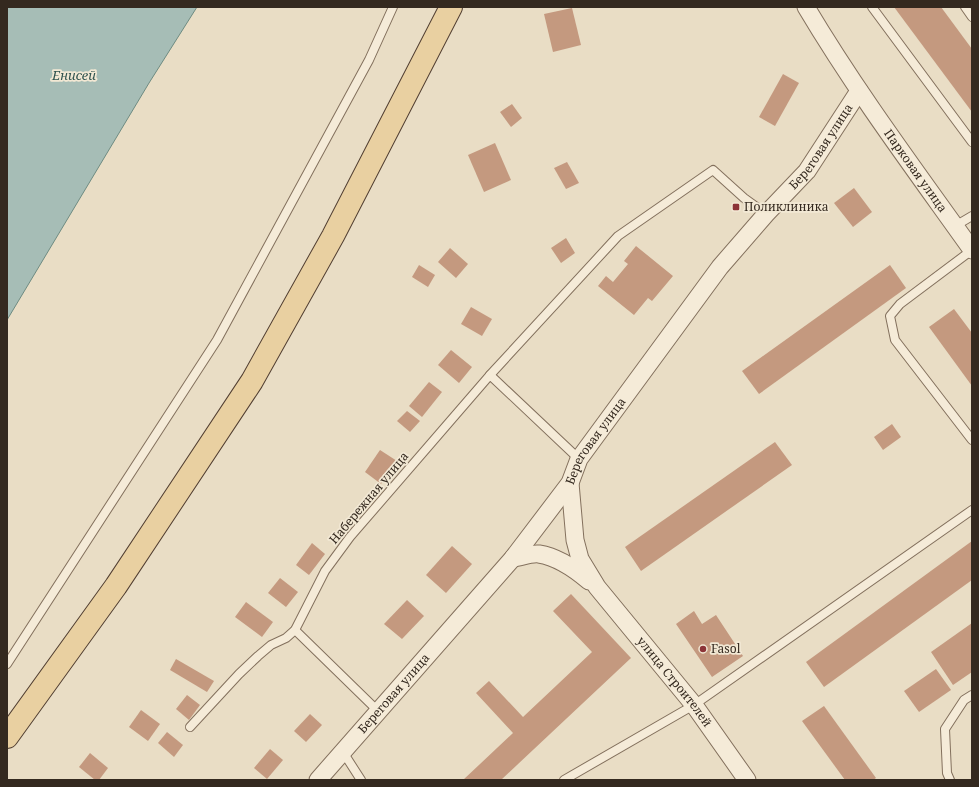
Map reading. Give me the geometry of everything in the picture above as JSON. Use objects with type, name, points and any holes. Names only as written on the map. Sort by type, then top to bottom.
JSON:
[{"type":"main road","points":[[7,737],[116,586],[252,381],[333,236],[451,7]]},
{"type":"street","name":"Парковая улица","points":[[806,7],[859,91],[972,250]]},
{"type":"street","name":"Береговая улица","points":[[318,780],[513,558],[570,483],[579,459],[720,267],[766,214],[807,171],[859,91]]},
{"type":"street","name":"улица Строителей","points":[[570,483],[574,540],[580,559],[597,587],[694,705],[747,780]]},
{"type":"street","name":"улица Строителей","points":[[513,558],[538,554],[556,559],[571,567],[597,587]]},
{"type":"lane","points":[[7,664],[217,340],[369,60],[393,7]]},
{"type":"lane","points":[[872,7],[972,142]]},
{"type":"lane","points":[[965,7],[972,17]]},
{"type":"lane","name":"Набережная улица","points":[[190,727],[249,665],[271,645],[286,638],[295,630],[325,571],[346,542],[490,375],[618,236],[713,170],[744,198],[766,214]]},
{"type":"lane","points":[[955,226],[972,216]]},
{"type":"lane","points":[[972,250],[900,304],[890,316],[895,340],[972,440]]},
{"type":"lane","points":[[490,375],[579,459]]},
{"type":"lane","points":[[564,780],[694,705],[972,510]]},
{"type":"lane","points":[[295,630],[378,711]]},
{"type":"lane","points":[[950,780],[947,773],[945,729],[964,700],[972,695]]},
{"type":"lane","points":[[343,752],[361,780]]},
{"type":"water","name":"Енисей","points":[[7,7],[197,7],[149,83],[7,320]]},
{"type":"building","points":[[894,7],[941,7],[972,49],[972,112]]},
{"type":"building","points":[[572,8],[581,45],[553,52],[544,14]]},
{"type":"building","points":[[783,74],[799,83],[775,126],[759,117]]},
{"type":"building","points":[[512,104],[522,118],[511,127],[500,112]]},
{"type":"building","points":[[495,143],[511,180],[484,192],[468,155]]},
{"type":"building","points":[[567,162],[579,183],[566,189],[554,168]]},
{"type":"building","points":[[854,188],[872,212],[853,227],[834,203]]},
{"type":"building","points":[[566,238],[575,253],[561,263],[551,248]]},
{"type":"building","points":[[636,246],[673,276],[652,301],[648,298],[634,315],[598,286],[606,276],[613,282],[628,264],[624,261]]},
{"type":"building","points":[[450,248],[468,264],[456,278],[438,262]]},
{"type":"building","points":[[419,265],[435,275],[428,287],[412,277]]},
{"type":"building","points":[[890,265],[906,288],[759,394],[742,371]]},
{"type":"building","points":[[471,307],[492,319],[482,336],[461,324]]},
{"type":"building","points":[[954,309],[972,333],[972,386],[929,327]]},
{"type":"building","points":[[451,350],[472,367],[459,383],[438,365]]},
{"type":"building","points":[[429,382],[442,392],[422,417],[409,406]]},
{"type":"building","points":[[407,411],[420,421],[410,432],[397,421]]},
{"type":"building","points":[[892,424],[901,437],[883,450],[874,437]]},
{"type":"building","points":[[775,442],[792,465],[641,571],[625,547]]},
{"type":"building","points":[[380,450],[397,461],[381,484],[365,472]]},
{"type":"building","points":[[972,541],[972,580],[824,687],[806,662]]},
{"type":"building","points":[[312,543],[325,554],[309,575],[296,565]]},
{"type":"building","points":[[452,546],[472,564],[446,593],[426,575]]},
{"type":"building","points":[[280,578],[298,592],[286,607],[268,593]]},
{"type":"building","points":[[571,594],[631,658],[501,780],[463,780],[513,733],[476,693],[489,681],[523,717],[592,652],[553,611]]},
{"type":"building","points":[[407,600],[424,616],[402,639],[384,624]]},
{"type":"building","points":[[246,602],[273,622],[262,637],[235,617]]},
{"type":"building","points":[[694,611],[702,624],[716,615],[743,656],[712,677],[676,624]]},
{"type":"building","points":[[972,623],[972,672],[953,685],[931,652]]},
{"type":"building","points":[[176,659],[214,681],[207,692],[170,670]]},
{"type":"building","points":[[936,669],[951,690],[919,712],[904,691]]},
{"type":"building","points":[[187,695],[200,705],[189,720],[176,709]]},
{"type":"building","points":[[824,706],[876,778],[873,780],[845,780],[802,721]]},
{"type":"building","points":[[141,710],[160,724],[148,741],[129,727]]},
{"type":"building","points":[[310,714],[322,725],[306,742],[294,731]]},
{"type":"building","points":[[167,732],[183,745],[174,757],[158,743]]},
{"type":"building","points":[[270,749],[283,760],[267,779],[254,768]]},
{"type":"building","points":[[90,753],[108,768],[99,780],[95,780],[79,767]]},
{"type":"place","name":"Поликлиника","points":[[736,207]]},
{"type":"place","name":"Fasol","points":[[703,649]]}]
